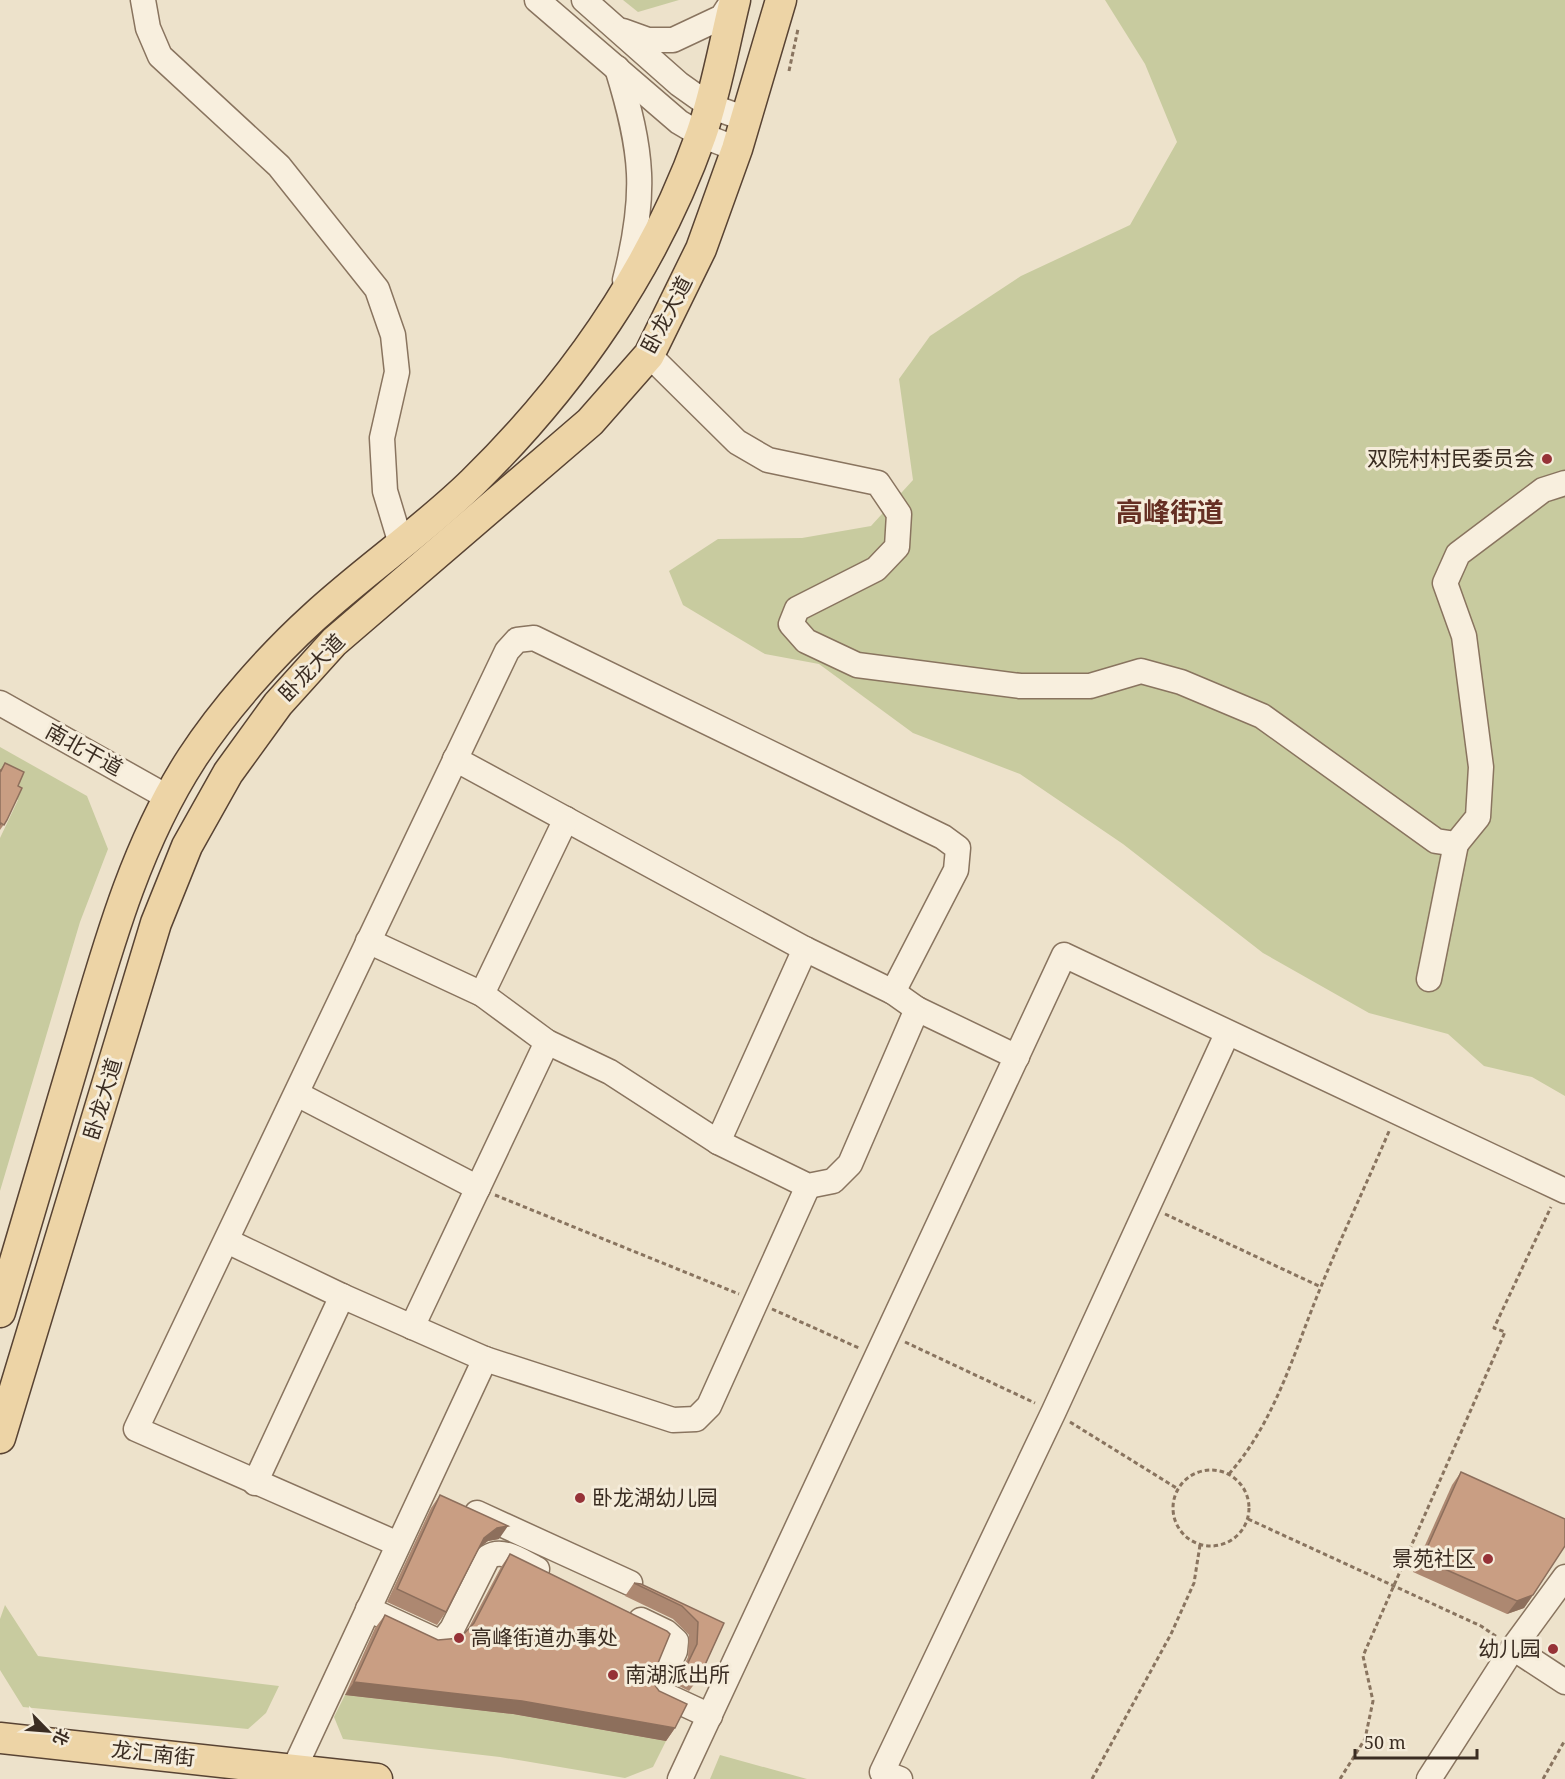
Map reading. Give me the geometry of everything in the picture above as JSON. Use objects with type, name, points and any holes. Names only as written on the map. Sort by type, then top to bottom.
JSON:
[{"type":"main road","name":"卧龙大道","points":[[0,1312],[112,930],[150,837],[169,798],[193,756],[254,679],[312,618],[472,483],[556,393],[620,302],[653,246],[701,135],[734,3]]},
{"type":"main road","points":[[734,3],[735,30],[743,40],[754,43],[762,40],[786,12]]},
{"type":"main road","name":"卧龙大道","points":[[0,1438],[156,922],[187,846],[228,773],[278,704],[334,642],[590,422],[649,355],[690,272],[786,12]]},
{"type":"main road","points":[[653,246],[667,236],[679,233],[690,240],[690,272]]},
{"type":"main road","points":[[0,1726],[14,1739]]},
{"type":"main road","name":"龙汇南街","points":[[14,1739],[377,1779]]},
{"type":"street","points":[[143,0],[148,28],[160,56],[279,166],[377,289],[393,335],[397,372],[382,438],[385,491],[401,544]]},
{"type":"street","points":[[537,0],[679,122],[701,135],[737,149]]},
{"type":"street","points":[[584,0],[679,84],[710,106],[746,119]]},
{"type":"street","points":[[612,27],[648,40],[673,40],[722,17],[734,3]]},
{"type":"street","points":[[617,68],[631,114],[639,156],[640,198],[636,237],[620,302]]},
{"type":"street","points":[[649,355],[737,442],[768,460],[878,483],[899,514],[897,547],[876,569],[796,609],[791,624],[806,641],[857,665],[1020,686],[1090,686],[1141,671],[1181,682],[1262,716],[1436,841],[1456,844]]},
{"type":"street","points":[[1430,980],[1456,844],[1478,817],[1481,767],[1464,636],[1445,583],[1458,554],[1543,490],[1565,483]]},
{"type":"street","points":[[398,1544],[136,1429],[507,651],[517,640],[534,638],[943,837],[958,849],[956,870],[893,992]]},
{"type":"street","name":"南北干道","points":[[0,703],[169,798]]},
{"type":"street","points":[[455,759],[806,949],[893,992],[917,1010],[1017,1057]]},
{"type":"street","points":[[482,994],[566,819]]},
{"type":"street","points":[[368,940],[482,994],[548,1042],[610,1072],[718,1142],[808,1186],[833,1182],[850,1164],[917,1010]]},
{"type":"street","points":[[718,1142],[806,949]]},
{"type":"street","points":[[680,1779],[1064,956],[1562,1190]]},
{"type":"street","points":[[900,1779],[882,1772],[1227,1034]]},
{"type":"street","points":[[412,1327],[548,1042]]},
{"type":"street","points":[[297,1094],[478,1188]]},
{"type":"street","points":[[227,1241],[342,1296],[484,1359],[673,1420],[696,1419],[709,1406],[808,1186]]},
{"type":"street","points":[[255,1483],[342,1296]]},
{"type":"street","points":[[294,1769],[484,1359]]},
{"type":"street","points":[[424,1489],[630,1582]]},
{"type":"street","points":[[368,1609],[435,1640],[444,1639],[452,1629],[488,1557],[495,1553],[504,1553],[558,1580]]},
{"type":"street","points":[[1429,1779],[1514,1648],[1565,1577]]},
{"type":"street","points":[[623,1611],[666,1632],[676,1641],[675,1651],[656,1691],[710,1716]]},
{"type":"street","points":[[1514,1648],[1565,1682]]},
{"type":"path","points":[[786,12],[789,71]]},
{"type":"path","points":[[1229,1474],[1250,1451],[1267,1419],[1320,1287],[1398,1113]]},
{"type":"path","points":[[478,1188],[757,1302],[877,1356]]},
{"type":"path","points":[[1340,1779],[1365,1739],[1373,1701],[1363,1656],[1505,1332],[1494,1328],[1562,1190]]},
{"type":"path","points":[[1148,1206],[1320,1287]]},
{"type":"path","points":[[1203,1470],[1217,1470],[1229,1474],[1240,1482],[1247,1494],[1248,1519],[1243,1530],[1229,1542],[1212,1547],[1189,1540],[1177,1526],[1172,1509],[1174,1496],[1181,1484],[1191,1475],[1203,1470]]},
{"type":"path","points":[[1248,1519],[1482,1626],[1514,1648]]},
{"type":"path","points":[[1092,1779],[1171,1635],[1194,1583],[1200,1545]]},
{"type":"path","points":[[1543,1779],[1565,1740]]},
{"type":"green space","points":[[623,0],[679,0],[638,12]]},
{"type":"green space","points":[[1105,0],[1565,0],[1565,1096],[1532,1077],[1484,1066],[1448,1034],[1369,1013],[1263,953],[1123,844],[1020,774],[913,733],[819,664],[765,654],[683,605],[669,571],[718,539],[802,538],[871,526],[913,480],[899,379],[930,336],[1021,276],[1130,225],[1177,142],[1145,64]]},
{"type":"green space","points":[[0,747],[87,796],[108,849],[80,922],[0,1191],[0,838],[18,800],[14,798],[20,783],[0,774]]},
{"type":"green space","points":[[5,1605],[38,1656],[279,1686],[266,1713],[248,1729],[23,1707],[0,1670],[0,1619]]},
{"type":"green space","points":[[345,1695],[513,1714],[666,1741],[653,1767],[625,1778],[500,1757],[343,1739],[334,1717]]},
{"type":"green space","points":[[720,1755],[807,1779],[710,1779]]},
{"type":"building","points":[[5,763],[24,772],[18,786],[22,788],[7,820],[4,825],[1,823],[0,825],[0,770]]},
{"type":"building","name":"景苑社区","points":[[1461,1472],[1565,1519],[1565,1546],[1533,1595],[1517,1601],[1422,1559]]},
{"type":"building","points":[[440,1495],[508,1526],[497,1528],[484,1538],[446,1612],[397,1589]]},
{"type":"building","points":[[510,1554],[670,1634],[651,1680],[659,1691],[687,1704],[675,1728],[522,1701],[354,1682],[385,1615],[438,1640],[460,1638],[474,1623]]},
{"type":"building","points":[[634,1583],[641,1584],[724,1623],[699,1678],[684,1671],[697,1644],[698,1622],[682,1606]]},
{"type":"place","name":"双院村村民委员会","points":[[1547,459]]},
{"type":"place","name":"卧龙湖幼儿园","points":[[580,1498]]},
{"type":"place","name":"景苑社区","points":[[1488,1559]]},
{"type":"place","name":"高峰街道办事处","points":[[459,1638]]},
{"type":"place","name":"幼儿园","points":[[1553,1649]]},
{"type":"place","name":"南湖派出所","points":[[613,1675]]},
{"type":"district","name":"高峰街道","points":[[1170,513]]}]
